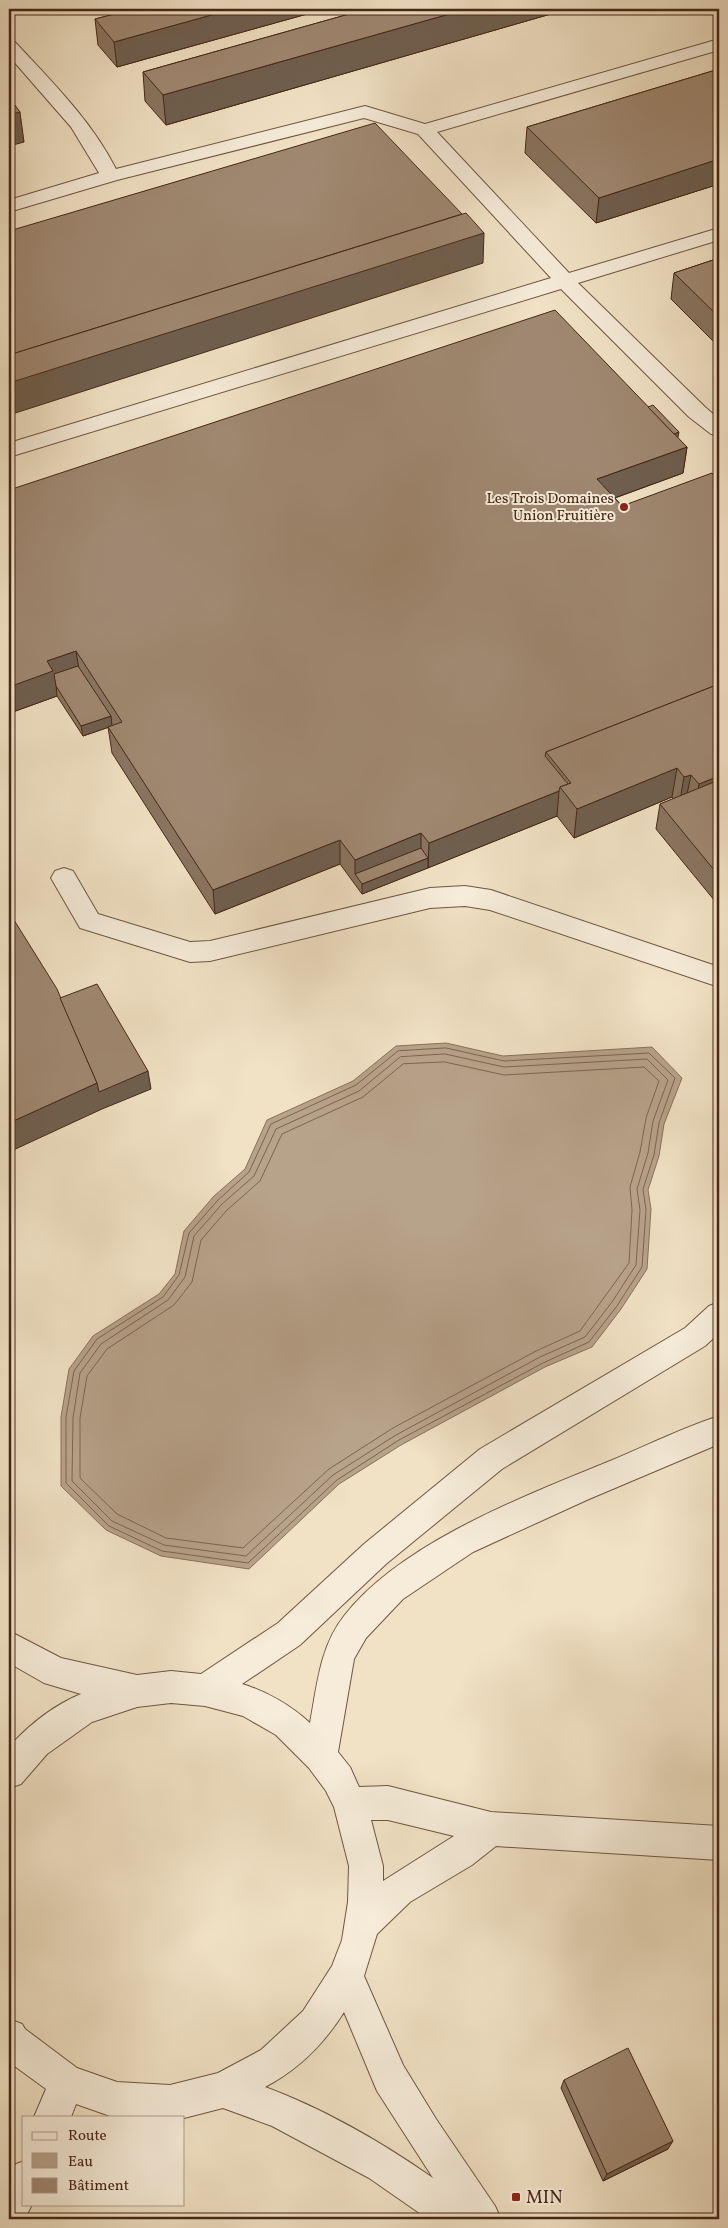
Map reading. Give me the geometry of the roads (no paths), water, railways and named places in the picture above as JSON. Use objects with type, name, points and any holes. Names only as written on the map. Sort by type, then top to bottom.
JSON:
[{"type":"street","points":[[425,130],[719,44]]},
{"type":"street","points":[[9,46],[49,87],[99,153],[110,176]]},
{"type":"street","points":[[9,206],[110,176],[365,112],[425,130],[564,281],[697,412],[719,429]]},
{"type":"street","points":[[9,450],[719,234]]},
{"type":"street","points":[[64,878],[90,921],[190,952],[210,951],[430,898],[465,896],[500,903],[719,977]]},
{"type":"street","points":[[205,1690],[289,1634],[375,1554],[491,1458],[695,1337],[719,1315]]},
{"type":"street","points":[[321,1756],[339,1655],[355,1627],[392,1588],[462,1542],[578,1489],[719,1430]]},
{"type":"street","points":[[9,1646],[55,1672],[137,1691]]},
{"type":"street","points":[[9,1772],[35,1742],[83,1709],[137,1691],[171,1688],[205,1690],[249,1702],[288,1724],[321,1756],[338,1778],[350,1804],[366,1866],[366,1902],[359,1940],[346,1976],[316,2024],[274,2063],[223,2090],[170,2102],[117,2100],[67,2083],[12,2042],[9,2037]]},
{"type":"street","points":[[350,1804],[388,1803],[491,1829],[719,1843]]},
{"type":"street","points":[[362,1925],[398,1890],[460,1853],[491,1829]]},
{"type":"street","points":[[346,1976],[390,2077],[423,2134],[454,2176],[482,2219]]},
{"type":"street","points":[[52,2116],[67,2083]]},
{"type":"street","points":[[223,2090],[282,2111],[382,2165],[460,2219]]},
{"type":"street","points":[[9,2212],[22,2183]]},
{"type":"water","points":[[446,1043],[503,1056],[652,1047],[682,1078],[664,1124],[659,1156],[648,1190],[651,1209],[647,1269],[621,1309],[592,1347],[545,1367],[401,1445],[339,1484],[249,1569],[161,1556],[106,1530],[61,1486],[61,1417],[69,1369],[93,1336],[159,1294],[175,1274],[184,1231],[214,1196],[245,1169],[267,1120],[353,1081],[396,1046]]},
{"type":"place","name":"Les Trois Domaines Union Fruitière","points":[[624,507]]},
{"type":"place","name":"MIN","points":[[516,2197]]}]
